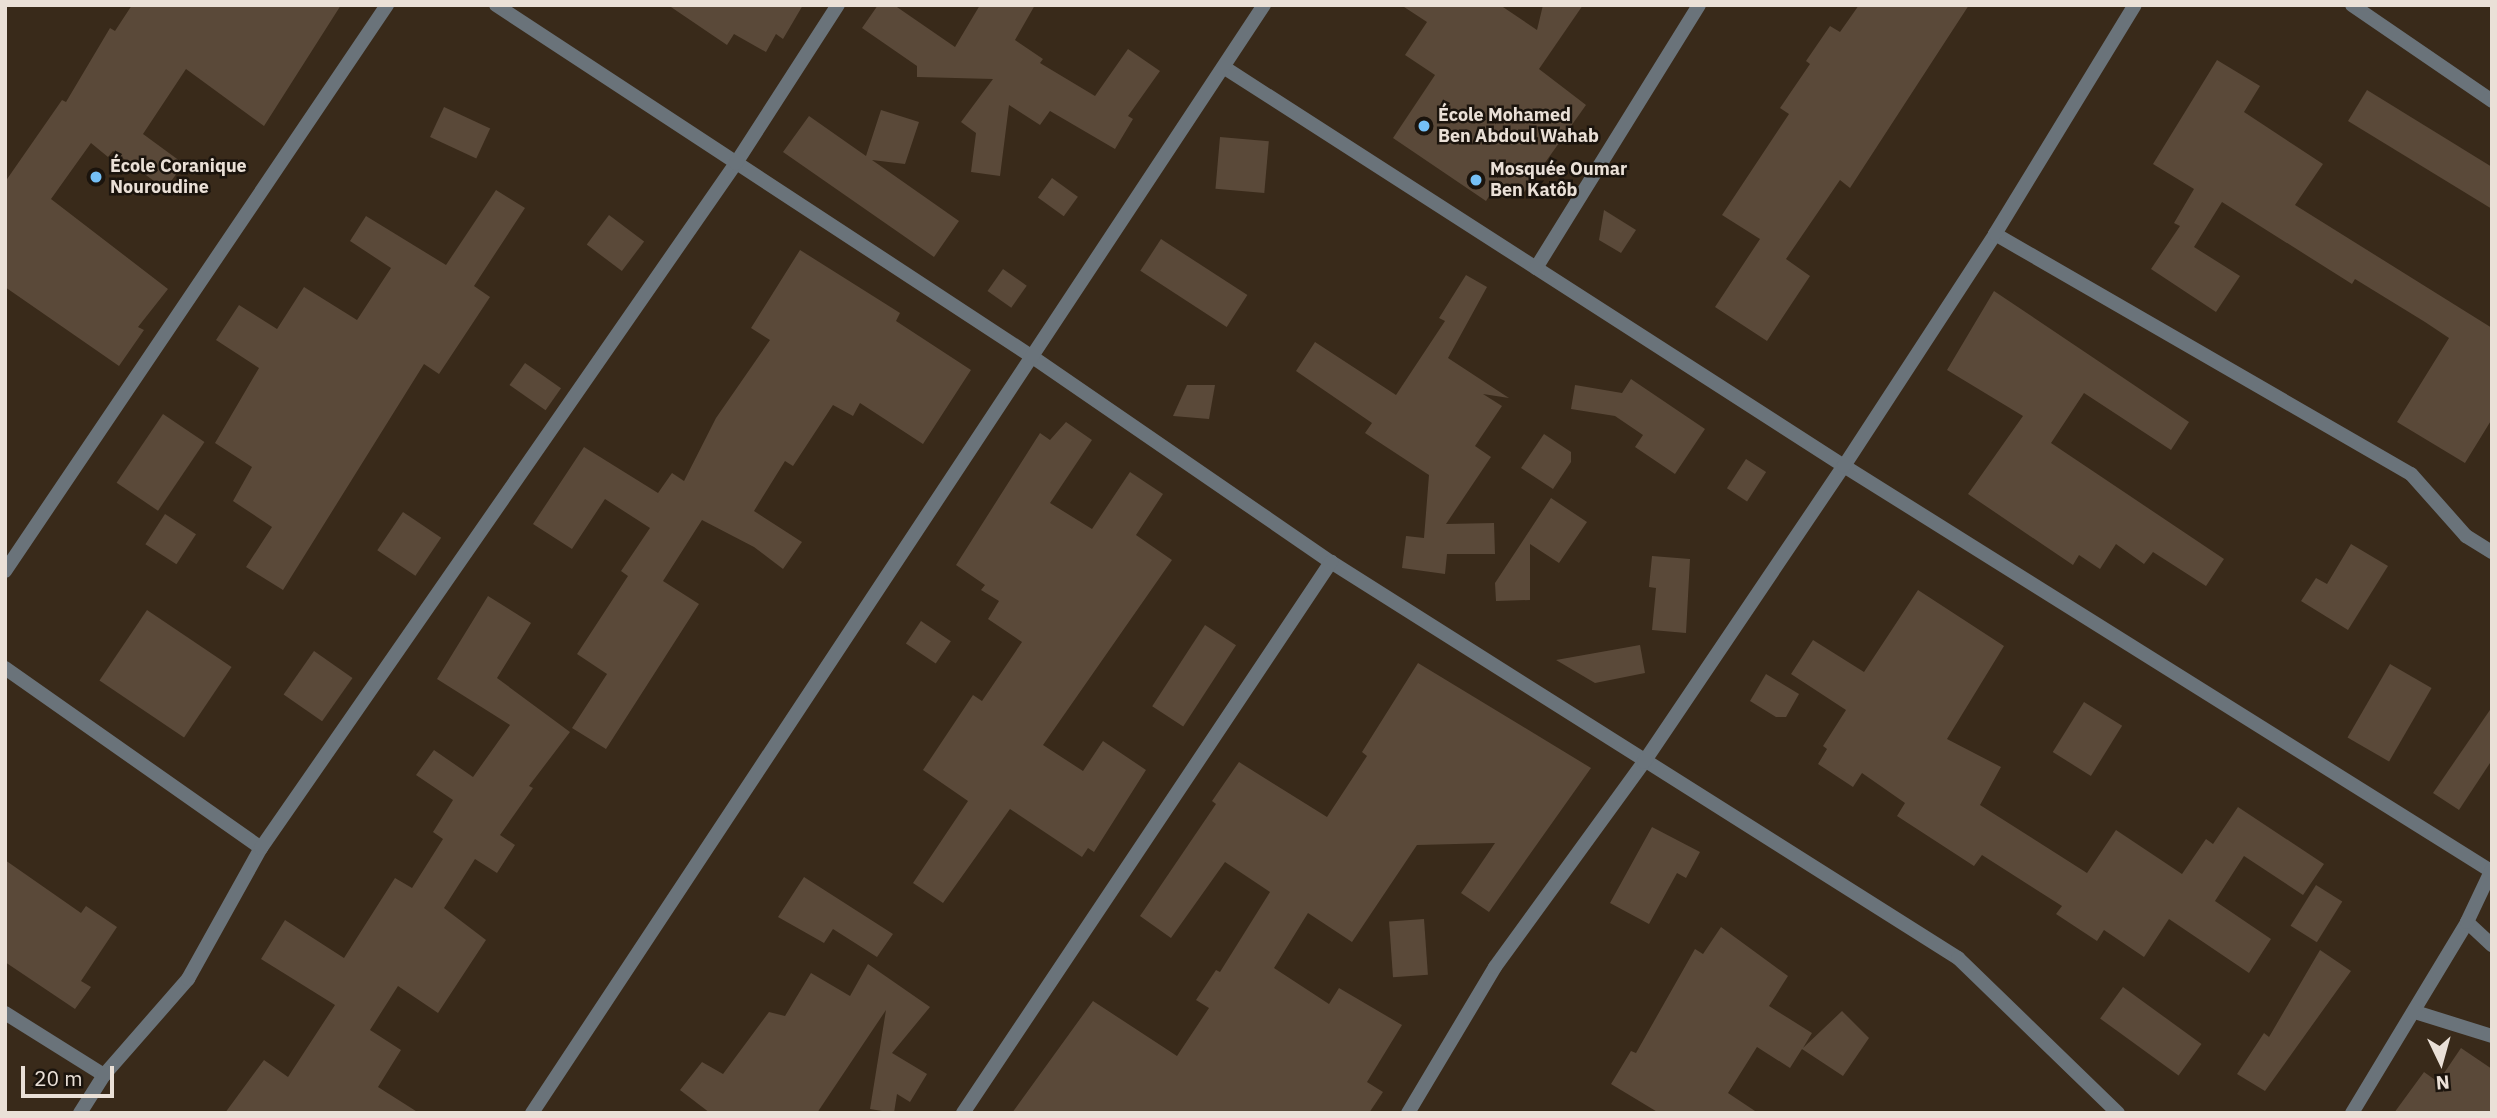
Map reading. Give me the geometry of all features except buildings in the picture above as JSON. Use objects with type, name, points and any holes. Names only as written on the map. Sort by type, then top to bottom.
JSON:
[{"type":"street","points":[[5,571],[387,5]]},
{"type":"street","points":[[496,5],[1034,358],[1331,562],[1643,762],[1958,958],[2119,1113]]},
{"type":"street","points":[[80,1113],[104,1075],[188,979],[261,848],[736,163],[838,5]]},
{"type":"street","points":[[532,1113],[1034,358],[1264,5]]},
{"type":"street","points":[[1536,268],[1699,5]]},
{"type":"street","points":[[1408,1113],[1495,967],[1643,762],[1844,466],[1995,233],[2135,5]]},
{"type":"street","points":[[2352,5],[2492,101]]},
{"type":"street","points":[[1224,68],[1844,466],[2491,870],[2467,922],[2441,958],[2415,1012],[2352,1113]]},
{"type":"street","points":[[1995,233],[2411,474],[2466,536],[2492,552]]},
{"type":"street","points":[[963,1113],[1331,562]]},
{"type":"street","points":[[5,668],[261,848]]},
{"type":"street","points":[[2467,922],[2492,945]]},
{"type":"street","points":[[2415,1012],[2492,1036]]},
{"type":"street","points":[[5,1013],[104,1075]]},
{"type":"place","name":"École Mohamed Ben Abdoul Wahab","points":[[1424,126]]},
{"type":"place","name":"École Coranique Nouroudine","points":[[96,177]]},
{"type":"place","name":"Mosquée Oumar Ben Katôb","points":[[1476,180]]}]
